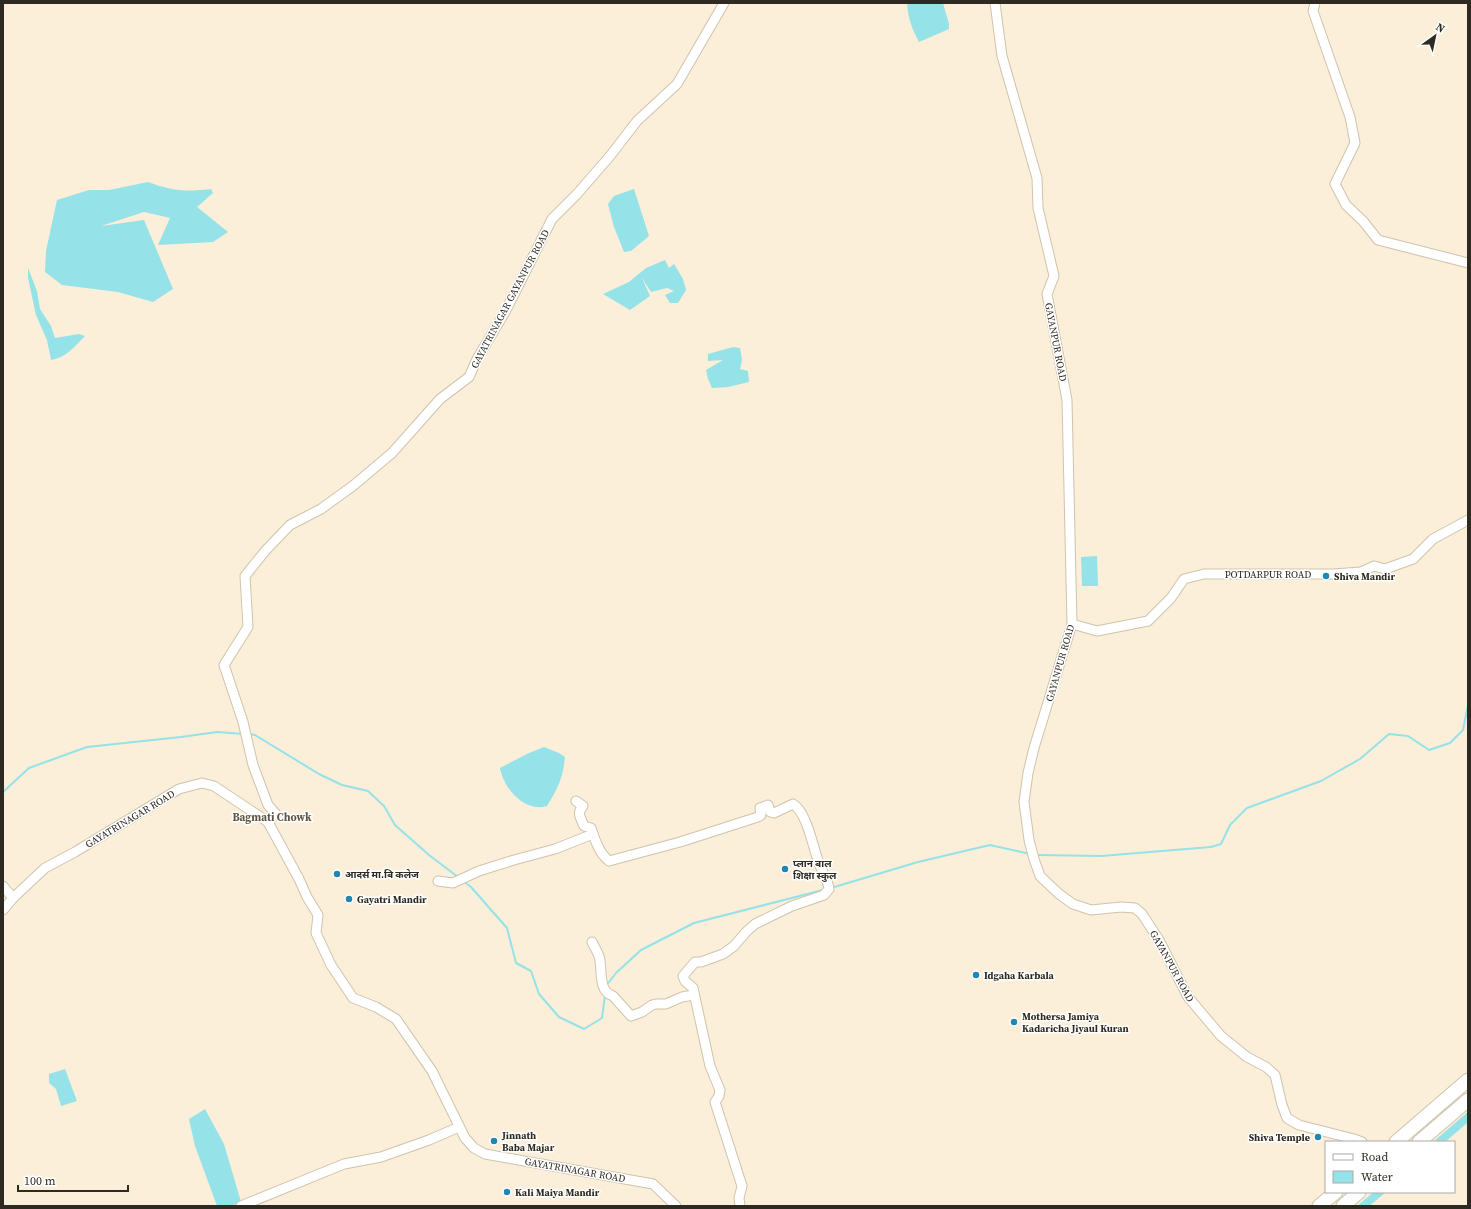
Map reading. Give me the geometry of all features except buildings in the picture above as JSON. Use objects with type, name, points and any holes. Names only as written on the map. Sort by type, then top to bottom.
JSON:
[{"type":"highway","points":[[1397,1141],[1468,1080]]},
{"type":"highway","points":[[1420,1141],[1468,1100]]},
{"type":"highway","points":[[1319,1206],[1335,1193]]},
{"type":"highway","points":[[1343,1206],[1359,1193]]},
{"type":"street","name":"GAYATRINAGAR GAYANPUR ROAD","points":[[268,822],[276,814],[268,805],[253,765],[224,665],[248,627],[245,576],[266,550],[290,525],[321,509],[354,485],[392,453],[440,399],[469,376],[477,359],[505,312],[552,219],[577,194],[610,156],[637,121],[677,84],[724,3]]},
{"type":"street","name":"GAYANPUR ROAD","points":[[996,3],[1002,56],[1037,178],[1038,208],[1054,276],[1047,294],[1067,400],[1072,624],[1034,748],[1028,773],[1024,802],[1034,859],[1040,876],[1059,894],[1074,904],[1091,910],[1121,907],[1135,908],[1142,914],[1158,940],[1188,997],[1221,1036],[1247,1057],[1266,1067],[1275,1075],[1282,1105],[1287,1118],[1299,1125],[1359,1141]]},
{"type":"street","points":[[1315,3],[1313,11],[1350,117],[1355,143],[1335,184],[1346,205],[1363,221],[1378,240],[1468,263]]},
{"type":"street","name":"POTDARPUR ROAD","points":[[1072,624],[1097,631],[1148,621],[1171,598],[1184,579],[1204,574],[1333,574],[1361,572],[1374,566],[1385,569],[1413,559],[1433,539],[1468,520]]},
{"type":"street","name":"GAYATRINAGAR ROAD","points":[[3,910],[13,898],[44,868],[75,852],[179,789],[202,783],[214,786],[268,822],[299,879],[307,897],[318,914],[316,933],[331,965],[353,998],[376,1007],[396,1019],[432,1071],[465,1138],[474,1148],[485,1154],[653,1184],[676,1206]]},
{"type":"street","points":[[576,800],[582,806],[579,815],[584,826],[591,828],[604,856],[609,861],[680,842],[758,817],[761,815],[760,808],[768,805],[770,812],[774,814],[793,804],[796,805],[802,814],[818,862],[828,882],[829,889],[824,895],[792,906],[755,924],[734,946],[723,954],[702,962],[696,962],[685,972],[683,976],[685,981],[693,988],[710,1066],[720,1090],[715,1103],[742,1186],[739,1198],[740,1206]]},
{"type":"street","points":[[438,881],[453,884],[480,872],[514,860],[556,849],[593,834]]},
{"type":"street","points":[[3,886],[13,898]]},
{"type":"street","points":[[592,942],[600,958],[601,974],[605,991],[609,995],[613,996],[631,1016],[642,1012],[652,1005],[666,1004],[682,997],[694,995]]},
{"type":"street","points":[[241,1206],[344,1164],[381,1157],[459,1127]]},
{"type":"water","points":[[907,3],[943,3],[949,29],[919,42],[914,33],[908,14]]},
{"type":"water","points":[[148,182],[179,190],[211,189],[213,193],[197,207],[228,232],[213,242],[158,245],[170,218],[144,212],[101,226],[144,220],[173,289],[153,302],[118,292],[62,285],[45,272],[46,251],[57,200],[89,190],[109,190]]},
{"type":"water","points":[[634,189],[649,236],[631,251],[624,252],[614,227],[608,204],[614,196]]},
{"type":"water","points":[[665,260],[669,268],[674,264],[683,279],[686,290],[678,303],[670,303],[665,295],[674,291],[667,288],[651,292],[642,278],[650,296],[630,310],[603,294],[629,282],[646,268]]},
{"type":"water","points":[[28,268],[37,291],[40,309],[51,326],[55,338],[79,334],[85,336],[70,351],[56,359],[51,360],[47,340],[36,315],[28,278]]},
{"type":"water","points":[[733,347],[740,348],[742,360],[740,369],[748,371],[749,382],[728,387],[712,388],[706,370],[723,360],[708,361],[708,354]]},
{"type":"water","points":[[1097,556],[1098,586],[1082,586],[1081,557]]},
{"type":"water","points":[[544,747],[565,757],[563,771],[554,794],[547,806],[534,807],[527,805],[511,792],[503,779],[500,768]]},
{"type":"water","points":[[65,1069],[77,1101],[61,1106],[56,1089],[49,1083],[49,1074]]},
{"type":"water","points":[[205,1109],[224,1144],[241,1202],[231,1206],[217,1206],[195,1146],[189,1119]]},
{"type":"waterway","points":[[1037,855],[1101,856],[1211,847],[1221,844],[1230,825],[1247,808],[1321,781],[1360,759],[1389,734],[1408,736],[1429,750],[1450,743],[1463,730],[1468,705]]},
{"type":"waterway","points":[[3,792],[29,768],[87,747],[217,732],[244,734]]},
{"type":"waterway","points":[[248,734],[255,735],[319,774],[342,785],[368,791],[384,806],[395,825],[429,855],[458,877]]},
{"type":"waterway","points":[[831,888],[918,862],[990,845],[1030,854]]},
{"type":"waterway","points":[[463,881],[471,887],[507,928],[516,963],[531,971],[539,994],[559,1017],[584,1029],[602,1018],[605,995]]},
{"type":"waterway","points":[[606,986],[616,973],[641,950],[694,923],[823,890]]},
{"type":"waterway","points":[[1440,1141],[1468,1117]]},
{"type":"waterway","points":[[1363,1206],[1379,1193]]},
{"type":"place","name":"Shiva Mandir","points":[[1326,576]]},
{"type":"place","name":"प्लान बाल शिक्षा स्कुल","points":[[785,869]]},
{"type":"place","name":"आदर्स मा.बि कलेज","points":[[337,874]]},
{"type":"place","name":"Gayatri Mandir","points":[[349,899]]},
{"type":"place","name":"Idgaha Karbala","points":[[976,975]]},
{"type":"place","name":"Mothersa Jamiya Kadaricha Jiyaul Kuran","points":[[1014,1022]]},
{"type":"place","name":"Shiva Temple","points":[[1318,1137]]},
{"type":"place","name":"Jinnath Baba Majar","points":[[494,1141]]},
{"type":"place","name":"Kali Maiya Mandir","points":[[507,1192]]},
{"type":"district","name":"Bagmati Chowk","points":[[272,817]]}]
